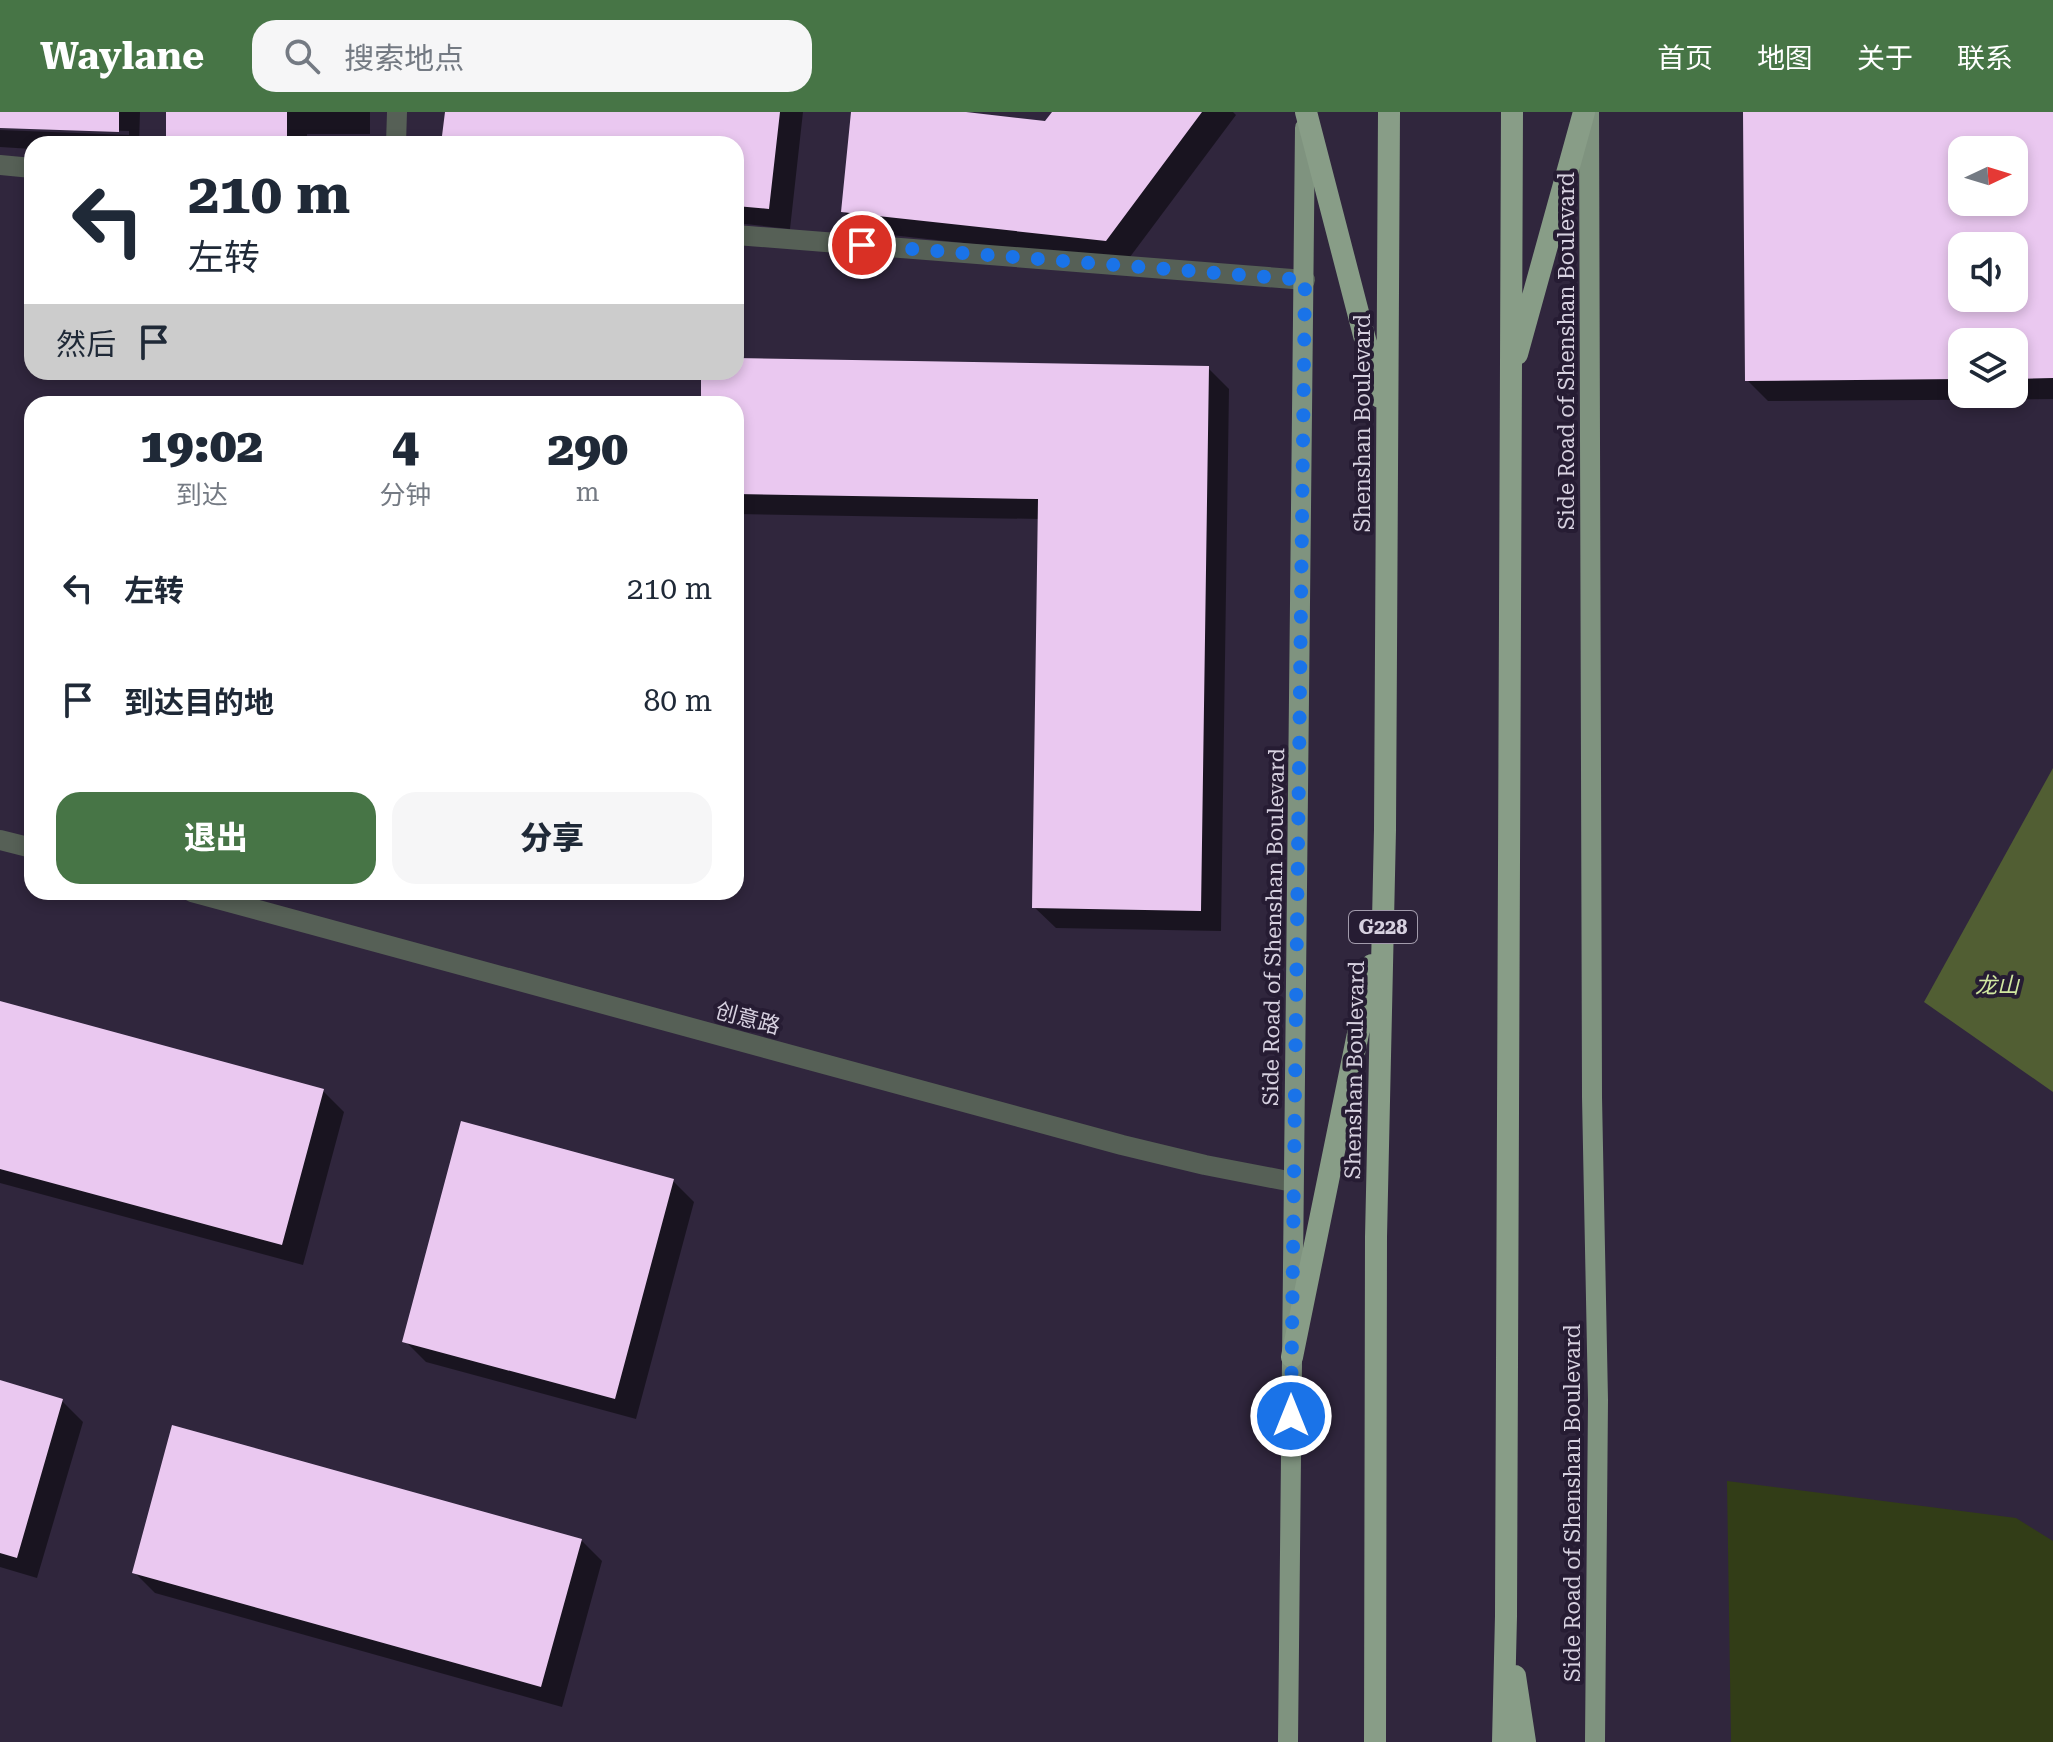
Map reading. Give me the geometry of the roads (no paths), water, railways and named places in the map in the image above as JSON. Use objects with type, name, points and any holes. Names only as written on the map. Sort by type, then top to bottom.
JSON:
[{"type":"highway","points":[[1306,112],[1388,428]]},
{"type":"highway","name":"Shenshan Boulevard","points":[[1375,1742],[1376,1237],[1383,909],[1389,112]]},
{"type":"highway","points":[[1503,1742],[1512,112]]},
{"type":"highway","points":[[1510,382],[1587,112]]},
{"type":"highway","points":[[1292,1357],[1383,909]]},
{"type":"highway","points":[[1506,1616],[1525,1742]]},
{"type":"main road","name":"Side Road of Shenshan Boulevard","points":[[1288,1742],[1306,112]]},
{"type":"main road","name":"Side Road of Shenshan Boulevard","points":[[1587,112],[1593,1186],[1598,1400],[1595,1742]]},
{"type":"street","points":[[396,136],[397,112]]},
{"type":"street","points":[[0,165],[24,167]]},
{"type":"street","points":[[744,236],[1305,280]]},
{"type":"street","points":[[0,840],[24,846]]},
{"type":"street","name":"创意路","points":[[221,900],[1107,1141],[1293,1182]]},
{"type":"park label","name":"龙山","points":[[1997,985]]}]
